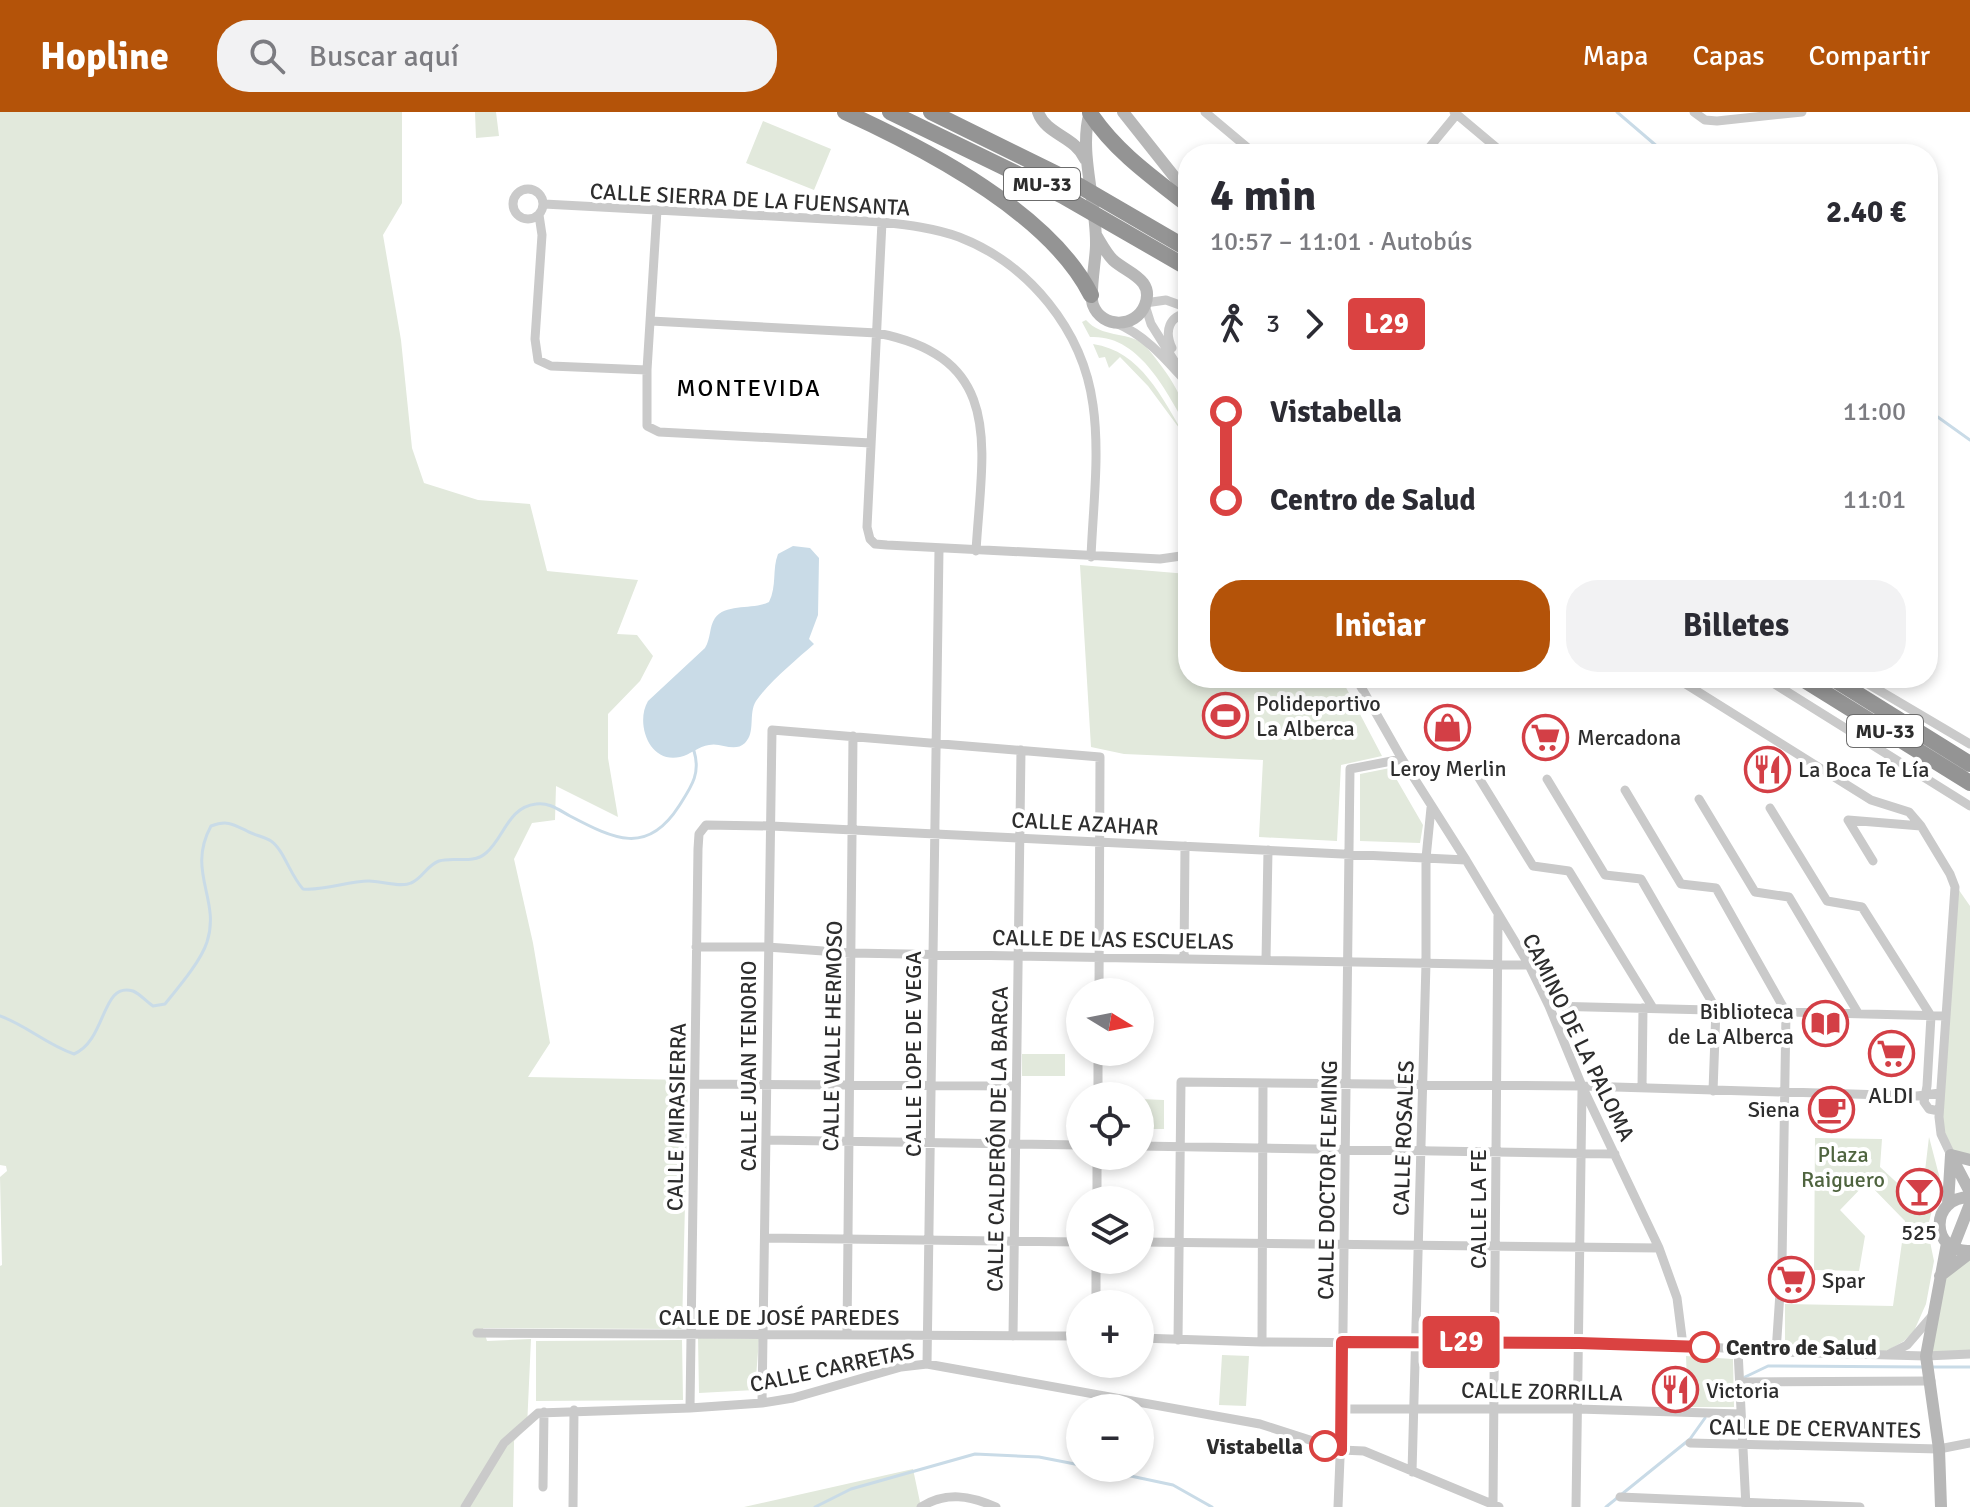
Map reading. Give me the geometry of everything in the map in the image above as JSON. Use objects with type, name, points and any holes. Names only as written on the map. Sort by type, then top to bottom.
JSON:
[{"type":"highway","points":[[845,112],[891,133],[939,161],[1018,213],[1049,240],[1092,291]]},
{"type":"highway","name":"MU-33","points":[[890,112],[985,155],[1178,262]]},
{"type":"highway","name":"MU-33","points":[[931,112],[1071,181],[1178,243]]},
{"type":"highway","points":[[1088,116],[1127,156],[1178,197]]},
{"type":"highway","name":"MU-33","points":[[1817,688],[1970,783]]},
{"type":"highway","name":"MU-33","points":[[1848,688],[1970,764]]},
{"type":"street","points":[[1038,112],[1044,124],[1077,145],[1090,169]]},
{"type":"street","points":[[1123,112],[1178,181]]},
{"type":"street","points":[[1694,112],[1705,120],[1717,116],[1802,112]]},
{"type":"street","points":[[1209,113],[1244,144]]},
{"type":"street","points":[[1432,144],[1456,113],[1492,144]]},
{"type":"street","points":[[1057,132],[1073,132],[1088,116]]},
{"type":"street","points":[[1088,116],[1085,141],[1096,235],[1092,291],[1098,314],[1132,330],[1150,343],[1178,373]]},
{"type":"street","points":[[539,215],[528,219],[517,214],[514,209],[518,192],[529,188],[540,193],[544,204],[539,215],[542,235],[535,339],[538,360],[551,366],[647,370]]},
{"type":"street","name":"CALLE SIERRA DE LA FUENSANTA","points":[[544,204],[882,222],[923,227],[988,250],[1038,291],[1061,318],[1085,368],[1093,404],[1096,441],[1091,557]]},
{"type":"street","points":[[657,210],[647,370],[647,426],[652,430],[871,443]]},
{"type":"street","points":[[882,222],[867,532],[870,539],[875,544],[939,549],[1091,557],[1160,559],[1178,556]]},
{"type":"street","points":[[1096,235],[1114,261],[1140,278],[1145,286],[1145,304],[1151,324],[1178,368]]},
{"type":"street","points":[[1092,291],[1106,271],[1125,269]]},
{"type":"street","points":[[1116,323],[1128,322],[1138,315],[1145,304],[1166,300],[1178,305]]},
{"type":"street","points":[[1178,315],[1171,322],[1168,338],[1178,361]]},
{"type":"street","points":[[651,321],[877,333],[908,339],[941,355],[959,373],[974,400],[982,437],[976,551]]},
{"type":"street","name":"CALLE LOPE DE VEGA","points":[[927,1364],[939,549]]},
{"type":"street","name":"CAMINO DE LA PALOMA","points":[[1362,688],[1529,965],[1659,1248],[1677,1298],[1683,1345]]},
{"type":"street","points":[[1692,688],[1871,800],[1909,812],[1950,874],[1955,887],[1939,1111],[1941,1134],[1970,1195],[1948,1204],[1942,1212],[1939,1226],[1950,1245],[1970,1252]]},
{"type":"street","points":[[1781,688],[1970,806]]},
{"type":"street","points":[[1875,688],[1970,744]]},
{"type":"street","name":"CALLE JUAN TENORIO","points":[[762,1403],[772,730],[853,736]]},
{"type":"street","points":[[853,736],[1100,757],[1099,978]]},
{"type":"street","name":"CALLE VALLE HERMOSO","points":[[847,1335],[853,736]]},
{"type":"street","name":"CALLE CALDERÓN DE LA BARCA","points":[[1013,1336],[1021,750]]},
{"type":"street","name":"CALLE DOCTOR FLEMING","points":[[1338,1507],[1342,1409],[1350,769],[1402,759]]},
{"type":"street","points":[[1474,770],[1533,866],[1569,871],[1648,1008],[1642,1088]]},
{"type":"street","points":[[1547,779],[1605,875],[1641,879],[1716,1009],[1713,1091]]},
{"type":"street","points":[[1625,790],[1681,884],[1716,888],[1786,1012],[1782,1263],[1776,1352]]},
{"type":"street","points":[[1699,799],[1755,892],[1789,897],[1858,1013]]},
{"type":"street","name":"CALLE ROSALES","points":[[1412,1472],[1426,858],[1431,806]]},
{"type":"street","points":[[1770,808],[1827,901],[1862,907],[1931,1016],[1925,1106],[1939,1111]]},
{"type":"street","points":[[1873,861],[1848,820],[1921,826]]},
{"type":"street","name":"CALLE AZAHAR","points":[[702,828],[712,823],[1466,860]]},
{"type":"street","name":"CALLE MIRASIERRA","points":[[690,1408],[696,947],[699,836],[702,828]]},
{"type":"street","points":[[1184,959],[1185,846]]},
{"type":"street","points":[[1266,960],[1268,850]]},
{"type":"street","name":"CALLE LA FE","points":[[1496,1506],[1498,914]]},
{"type":"street","name":"CALLE DE LAS ESCUELAS","points":[[696,947],[767,947],[851,953],[1529,965]]},
{"type":"street","points":[[1549,1006],[1946,1016]]},
{"type":"street","points":[[1178,1340],[1181,1082],[1940,1093]]},
{"type":"street","points":[[1262,1342],[1263,1083]]},
{"type":"street","points":[[695,1084],[1016,1086]]},
{"type":"street","points":[[1576,1507],[1582,1086]]},
{"type":"street","points":[[766,1140],[1066,1145]]},
{"type":"street","points":[[1154,1146],[1615,1154]]},
{"type":"street","points":[[1951,1155],[1970,1160]]},
{"type":"street","points":[[1948,1204],[1951,1155]]},
{"type":"street","points":[[1941,1507],[1939,1449],[1926,1356],[1940,1276],[1950,1245],[1970,1204]]},
{"type":"street","points":[[765,1238],[1066,1242]]},
{"type":"street","points":[[1154,1242],[1659,1248]]},
{"type":"street","points":[[1940,1276],[1970,1252]]},
{"type":"street","points":[[1889,1354],[1907,1345],[1932,1316]]},
{"type":"street","name":"CALLE DE JOSÉ PAREDES","points":[[477,1333],[1066,1336]]},
{"type":"street","points":[[1154,1339],[1579,1343],[1683,1345],[1738,1351],[1926,1356],[1970,1354]]},
{"type":"street","points":[[1738,1351],[1746,1505]]},
{"type":"street","name":"CALLE CARRETAS","points":[[544,1412],[762,1403],[793,1398],[901,1367],[927,1364],[1260,1424],[1341,1450],[1364,1451],[1496,1506]]},
{"type":"street","points":[[1740,1382],[1931,1381]]},
{"type":"street","name":"CALLE ZORRILLA","points":[[1342,1409],[1578,1409],[1740,1414]]},
{"type":"street","points":[[573,1507],[574,1410]]},
{"type":"street","points":[[465,1507],[504,1443],[538,1413],[544,1412],[543,1487]]},
{"type":"street","name":"CALLE DE CERVANTES","points":[[1690,1443],[1939,1449],[1970,1443]]},
{"type":"street","points":[[921,1507],[931,1500],[958,1495],[979,1499],[996,1507]]},
{"type":"street","points":[[1620,1497],[1746,1505],[1860,1507]]},
{"type":"green space","points":[[0,112],[402,112],[402,203],[383,235],[401,340],[412,448],[424,483],[478,500],[530,504],[547,571],[638,580],[617,634],[637,635],[653,656],[640,681],[608,714],[608,758],[618,817],[556,786],[555,820],[532,823],[514,859],[533,943],[550,1043],[528,1077],[688,1080],[682,1329],[483,1328],[487,1341],[531,1339],[527,1427],[514,1441],[513,1507],[0,1507],[0,1177],[7,1171],[6,1166],[0,1165]]},
{"type":"green space","points":[[475,112],[496,112],[499,136],[476,138]]},
{"type":"green space","points":[[763,121],[831,149],[814,190],[746,163]]},
{"type":"green space","points":[[1086,320],[1099,330],[1144,344],[1178,393],[1178,411],[1161,383],[1137,355],[1108,339],[1090,337],[1082,322]]},
{"type":"green space","points":[[1093,344],[1110,348],[1137,366],[1158,392],[1178,427],[1148,386],[1120,357],[1109,368],[1105,357],[1099,358]]},
{"type":"green space","name":"Polideportivo La Alberca","points":[[1080,565],[1178,573],[1178,688],[1346,688],[1382,756],[1341,765],[1337,841],[1259,837],[1263,760],[1124,754],[1091,747]]},
{"type":"green space","points":[[1390,768],[1423,825],[1420,843],[1360,841],[1360,774]]},
{"type":"green space","points":[[1954,883],[1970,906],[1970,1160],[1951,1155],[1941,1134]]},
{"type":"green space","points":[[1022,1054],[1065,1054],[1065,1076],[1022,1076]]},
{"type":"green space","points":[[1154,1100],[1164,1100],[1164,1129],[1154,1129]]},
{"type":"green space","name":"Plaza Raiguero","points":[[1929,1137],[1940,1179],[1928,1232],[1934,1261],[1926,1304],[1914,1331],[1883,1353],[1785,1344],[1785,1304],[1893,1306],[1905,1221],[1867,1182],[1840,1210],[1865,1236],[1859,1271],[1814,1270],[1815,1138],[1882,1139],[1880,1167],[1921,1205]]},
{"type":"green space","points":[[1970,1253],[1970,1354],[1926,1356],[1940,1276]]},
{"type":"green space","points":[[698,1338],[759,1339],[755,1390],[699,1393]]},
{"type":"green space","points":[[682,1340],[683,1400],[536,1401],[536,1341]]},
{"type":"green space","points":[[1222,1355],[1249,1356],[1246,1406],[1219,1405]]},
{"type":"green space","points":[[1686,1356],[1733,1359],[1734,1407],[1688,1407]]},
{"type":"green space","points":[[913,1469],[921,1507],[744,1507]]},
{"type":"water","points":[[793,546],[810,548],[819,558],[818,615],[809,639],[814,644],[761,694],[752,712],[750,734],[741,746],[714,744],[680,757],[669,758],[660,754],[653,748],[644,730],[644,710],[648,701],[705,648],[713,621],[720,613],[769,602],[778,554]]},
{"type":"waterway","points":[[1617,112],[1654,144]]},
{"type":"waterway","points":[[1938,417],[1970,440]]},
{"type":"waterway","points":[[0,1016],[74,1054],[93,1037],[109,1003],[123,990],[136,992],[153,1006],[165,1004],[195,966],[207,942],[210,912],[202,857],[211,826],[230,824],[271,841],[280,850],[303,889],[369,881],[407,884],[439,861],[481,857],[519,811],[536,804],[554,807],[615,836],[642,837],[655,832],[667,822],[691,786],[696,767],[694,751]]},
{"type":"waterway","points":[[1745,1377],[1768,1366],[1922,1367]]},
{"type":"waterway","points":[[1930,1367],[1970,1367]]},
{"type":"waterway","points":[[1606,1507],[1690,1439],[1705,1418]]},
{"type":"waterway","points":[[815,1507],[851,1489],[975,1454],[1039,1457],[1066,1462]]},
{"type":"waterway","points":[[1154,1481],[1173,1485],[1212,1507]]},
{"type":"bus line","name":"L29","points":[[1325,1446],[1341,1450],[1342,1342],[1704,1347]]},
{"type":"place","name":"Polideportivo La Alberca","points":[[1225,716]]},
{"type":"place","name":"Leroy Merlin","points":[[1448,727]]},
{"type":"place","name":"Mercadona","points":[[1546,737]]},
{"type":"place","name":"La Boca Te Lía","points":[[1767,769]]},
{"type":"place","name":"Biblioteca de La Alberca","points":[[1825,1024]]},
{"type":"place","name":"ALDI","points":[[1891,1054]]},
{"type":"place","name":"Siena","points":[[1831,1109]]},
{"type":"place","name":"525","points":[[1919,1191]]},
{"type":"place","name":"Spar","points":[[1791,1280]]},
{"type":"place","name":"Centro de Salud","points":[[1704,1347]]},
{"type":"place","name":"Victoria","points":[[1675,1390]]},
{"type":"place","name":"Vistabella","points":[[1325,1446]]},
{"type":"district","name":"MONTEVIDA","points":[[749,388]]}]
